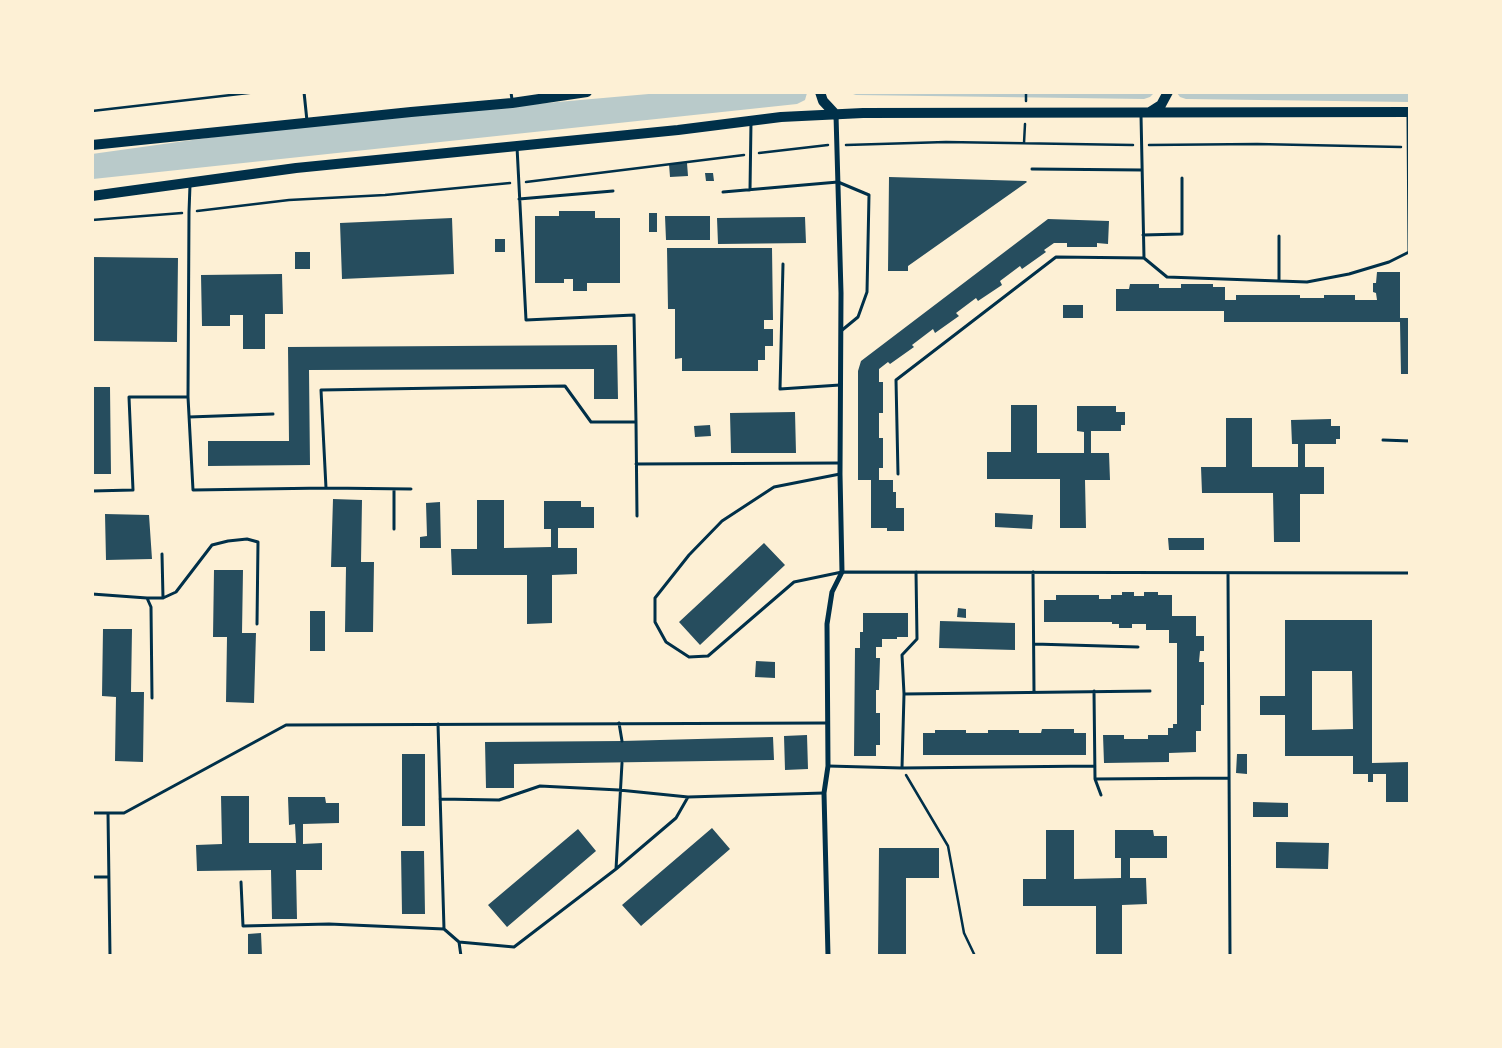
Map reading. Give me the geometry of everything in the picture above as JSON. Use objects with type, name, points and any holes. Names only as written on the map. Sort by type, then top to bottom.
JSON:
[{"type":"main road","points":[[92,145],[307,124],[512,98],[587,92]]},
{"type":"main road","points":[[820,92],[823,101],[836,115]]},
{"type":"main road","points":[[1145,112],[1161,105],[1168,92]]},
{"type":"main road","points":[[92,196],[296,168],[781,117],[863,113],[1409,112]]},
{"type":"street","points":[[828,956],[824,793],[828,766],[827,624],[832,592],[842,572],[840,474],[841,331],[836,115]]},
{"type":"lane","points":[[304,92],[307,124]]},
{"type":"lane","points":[[1144,258],[1142,170],[1145,112]]},
{"type":"lane","points":[[898,474],[896,380],[1056,257],[1144,258],[1167,277],[1307,282],[1349,274],[1388,262],[1409,253],[1409,112]]},
{"type":"lane","points":[[750,190],[751,121]]},
{"type":"lane","points":[[517,146],[526,320],[634,315],[637,516]]},
{"type":"lane","points":[[1032,169],[1142,170]]},
{"type":"lane","points":[[1143,234],[1182,234],[1182,178]]},
{"type":"lane","points":[[190,182],[188,222],[188,396],[193,490],[411,489]]},
{"type":"lane","points":[[722,192],[838,182],[869,195],[867,292],[858,317],[841,331]]},
{"type":"lane","points":[[519,199],[613,192]]},
{"type":"lane","points":[[1279,236],[1279,281]]},
{"type":"lane","points":[[783,264],[780,389],[840,386]]},
{"type":"lane","points":[[326,488],[321,390],[565,386],[591,422],[636,422]]},
{"type":"lane","points":[[92,491],[133,490],[129,397],[188,396]]},
{"type":"lane","points":[[189,416],[273,414]]},
{"type":"lane","points":[[1383,440],[1410,441]]},
{"type":"lane","points":[[636,464],[840,463]]},
{"type":"lane","points":[[840,474],[774,487],[722,522],[689,555],[655,598],[655,622],[666,642],[689,657],[708,656],[794,582],[842,572],[1410,574]]},
{"type":"lane","points":[[394,489],[394,529]]},
{"type":"lane","points":[[92,594],[163,598],[176,592],[212,545],[228,541],[246,540],[258,542],[257,624]]},
{"type":"lane","points":[[162,554],[163,598]]},
{"type":"lane","points":[[902,768],[904,694],[902,655],[917,640],[916,572]]},
{"type":"lane","points":[[1034,572],[1034,692]]},
{"type":"lane","points":[[1228,573],[1230,956]]},
{"type":"lane","points":[[147,598],[151,607],[152,698]]},
{"type":"lane","points":[[1034,644],[1138,647]]},
{"type":"lane","points":[[1094,691],[1094,779],[1101,795]]},
{"type":"lane","points":[[904,694],[1150,691]]},
{"type":"lane","points":[[619,723],[622,741]]},
{"type":"lane","points":[[92,812],[124,813],[286,725],[827,723]]},
{"type":"lane","points":[[438,724],[444,929]]},
{"type":"lane","points":[[616,869],[622,763]]},
{"type":"lane","points":[[828,766],[902,768],[1095,766]]},
{"type":"lane","points":[[1094,779],[1229,778]]},
{"type":"lane","points":[[440,799],[499,800],[540,786],[619,790],[688,797],[824,793]]},
{"type":"lane","points":[[241,882],[242,926],[329,924],[444,929],[460,942],[514,947],[616,869],[676,818],[688,797]]},
{"type":"lane","points":[[108,813],[110,956]]},
{"type":"lane","points":[[92,877],[108,877]]},
{"type":"lane","points":[[460,942],[461,956]]},
{"type":"path","points":[[92,111],[257,92]]},
{"type":"path","points":[[902,768],[948,846],[964,933],[975,956]]},
{"type":"shaded area","points":[[1409,92],[1409,102],[1186,99],[1180,97],[1177,93]]},
{"type":"shaded area","points":[[660,93],[807,93],[805,100],[797,104],[93,179],[92,154],[307,124]]},
{"type":"shaded area","points":[[850,93],[1154,93],[1144,99],[856,95]]},
{"type":"building","points":[[687,163],[688,176],[670,177],[669,164]]},
{"type":"building","points":[[705,173],[713,173],[714,181],[706,181]]},
{"type":"building","points":[[889,177],[1027,182],[908,266],[908,271],[888,271]]},
{"type":"building","points":[[559,211],[595,211],[595,218],[620,218],[620,283],[587,283],[587,291],[573,291],[573,279],[564,279],[564,283],[535,283],[535,216],[559,216]]},
{"type":"building","points":[[649,213],[657,213],[657,232],[649,232]]},
{"type":"building","points":[[665,216],[710,216],[710,240],[666,240]]},
{"type":"building","points":[[805,217],[806,243],[718,244],[717,218]]},
{"type":"building","points":[[452,218],[454,274],[342,279],[340,223]]},
{"type":"building","points":[[1048,219],[1109,221],[1108,244],[1097,243],[1097,247],[1067,247],[1067,243],[1054,243],[1044,250],[1046,252],[1022,269],[1020,266],[1000,281],[1002,285],[978,301],[976,298],[956,313],[959,316],[935,333],[933,329],[912,345],[914,347],[890,364],[888,362],[879,369],[879,382],[883,382],[883,413],[879,413],[879,438],[883,438],[883,468],[879,468],[879,480],[893,480],[893,492],[896,492],[896,508],[904,508],[904,531],[887,531],[887,528],[871,528],[871,480],[858,480],[858,371],[861,361]]},
{"type":"building","points":[[495,239],[505,239],[505,252],[495,252]]},
{"type":"building","points":[[667,248],[772,248],[773,320],[764,320],[764,329],[773,329],[773,346],[765,346],[765,360],[758,360],[758,371],[682,371],[682,358],[675,359],[675,309],[668,309]]},
{"type":"building","points":[[295,252],[310,252],[310,269],[295,269]]},
{"type":"building","points":[[92,257],[178,258],[177,342],[92,341]]},
{"type":"building","points":[[1377,272],[1400,272],[1400,318],[1410,318],[1410,374],[1401,374],[1400,322],[1224,322],[1224,311],[1116,311],[1116,289],[1129,289],[1130,284],[1159,284],[1159,288],[1181,288],[1181,284],[1213,284],[1213,287],[1225,287],[1225,300],[1236,300],[1236,295],[1300,295],[1300,298],[1324,298],[1324,295],[1355,295],[1355,300],[1377,300],[1376,293],[1373,292],[1373,283],[1376,283]]},
{"type":"building","points":[[282,274],[283,314],[265,314],[265,349],[243,349],[243,315],[230,315],[230,326],[202,326],[201,275]]},
{"type":"building","points":[[1063,305],[1083,305],[1083,318],[1063,318]]},
{"type":"building","points":[[617,345],[618,399],[594,399],[594,369],[309,370],[310,465],[208,466],[208,441],[289,441],[288,347]]},
{"type":"building","points":[[92,387],[110,387],[111,474],[92,474]]},
{"type":"building","points":[[1011,405],[1037,405],[1037,453],[1084,453],[1084,432],[1077,431],[1077,406],[1116,406],[1116,412],[1125,412],[1125,425],[1121,425],[1121,431],[1091,431],[1091,453],[1109,453],[1110,480],[1085,480],[1086,528],[1060,528],[1060,479],[987,479],[987,452],[1011,452]]},
{"type":"building","points":[[795,412],[796,453],[731,453],[730,413]]},
{"type":"building","points":[[1226,418],[1252,418],[1252,467],[1298,467],[1298,444],[1292,444],[1291,420],[1331,419],[1331,426],[1340,426],[1340,439],[1336,439],[1336,444],[1305,444],[1305,467],[1324,467],[1324,494],[1300,494],[1300,542],[1274,542],[1273,493],[1202,493],[1201,467],[1226,467]]},
{"type":"building","points":[[710,425],[711,436],[695,437],[694,426]]},
{"type":"building","points":[[333,499],[362,500],[361,562],[374,562],[373,632],[345,632],[346,567],[331,567]]},
{"type":"building","points":[[477,500],[504,500],[504,548],[551,547],[551,529],[544,529],[544,501],[581,501],[581,507],[594,507],[594,528],[558,528],[558,548],[577,548],[577,574],[552,575],[552,623],[527,624],[527,575],[452,575],[451,549],[477,549]]},
{"type":"building","points":[[440,502],[441,548],[420,548],[420,537],[427,536],[426,503]]},
{"type":"building","points":[[995,513],[1033,515],[1032,529],[995,527]]},
{"type":"building","points":[[105,514],[149,515],[152,559],[106,560]]},
{"type":"building","points":[[1168,538],[1204,538],[1204,550],[1169,550]]},
{"type":"building","points":[[764,543],[785,565],[700,645],[679,622]]},
{"type":"building","points":[[214,570],[243,570],[242,633],[256,633],[254,703],[226,702],[227,637],[213,637]]},
{"type":"building","points":[[1122,592],[1134,592],[1134,596],[1144,596],[1144,592],[1172,595],[1172,616],[1196,616],[1196,636],[1204,636],[1204,651],[1200,651],[1199,662],[1204,662],[1204,705],[1201,705],[1201,731],[1196,731],[1196,752],[1169,753],[1169,762],[1104,763],[1103,735],[1124,735],[1124,739],[1148,739],[1148,735],[1168,735],[1168,728],[1173,728],[1173,724],[1177,724],[1177,643],[1169,643],[1169,630],[1146,630],[1146,624],[1132,624],[1132,628],[1119,628],[1119,624],[1112,624],[1112,622],[1044,622],[1044,600],[1056,600],[1056,595],[1099,595],[1099,599],[1111,599],[1111,595],[1122,595]]},
{"type":"building","points":[[958,608],[966,609],[966,618],[957,617]]},
{"type":"building","points":[[310,611],[325,611],[325,651],[310,651]]},
{"type":"building","points":[[863,613],[908,613],[908,637],[882,639],[882,647],[876,647],[876,658],[880,658],[879,690],[876,690],[876,713],[880,713],[880,745],[876,745],[876,756],[854,756],[855,648],[860,648],[860,632],[863,632]]},
{"type":"building","points":[[1285,620],[1372,620],[1372,763],[1410,762],[1410,802],[1386,802],[1386,774],[1373,774],[1373,782],[1368,782],[1368,774],[1353,774],[1353,756],[1285,756],[1285,715],[1260,715],[1260,696],[1285,696]],"holes":[[[1312,671],[1352,671],[1353,729],[1312,730]]]},
{"type":"building","points":[[940,621],[1015,623],[1015,650],[939,648]]},
{"type":"building","points":[[103,629],[132,629],[131,692],[144,692],[143,762],[115,761],[116,697],[102,696]]},
{"type":"building","points":[[756,661],[775,662],[775,678],[755,677]]},
{"type":"building","points":[[1042,729],[1074,729],[1074,733],[1086,733],[1086,755],[923,755],[923,733],[935,733],[935,730],[966,730],[966,733],[988,733],[988,730],[1019,730],[1019,733],[1041,733]]},
{"type":"building","points":[[807,735],[808,769],[785,770],[784,736]]},
{"type":"building","points":[[773,737],[774,760],[514,764],[514,788],[486,788],[485,742]]},
{"type":"building","points":[[402,754],[425,754],[425,826],[402,826]]},
{"type":"building","points":[[1237,754],[1247,754],[1247,774],[1236,773]]},
{"type":"building","points":[[221,796],[249,796],[249,843],[296,843],[295,824],[289,825],[288,797],[325,797],[326,803],[339,803],[339,823],[303,824],[303,844],[322,843],[322,870],[296,870],[297,919],[272,919],[271,870],[197,871],[196,845],[222,844]]},
{"type":"building","points":[[1253,802],[1288,803],[1288,817],[1253,817]]},
{"type":"building","points":[[712,828],[730,849],[641,926],[622,905]]},
{"type":"building","points":[[578,829],[596,851],[507,927],[488,905]]},
{"type":"building","points":[[1046,830],[1074,830],[1074,879],[1121,878],[1121,858],[1115,858],[1115,830],[1153,830],[1154,836],[1167,836],[1167,858],[1130,858],[1130,878],[1146,878],[1147,904],[1122,905],[1122,954],[1096,954],[1096,906],[1023,906],[1023,879],[1046,879]]},
{"type":"building","points":[[1276,842],[1329,843],[1328,869],[1276,868]]},
{"type":"building","points":[[879,848],[939,848],[939,878],[906,878],[906,956],[878,956]]},
{"type":"building","points":[[401,851],[424,851],[425,914],[402,914]]},
{"type":"building","points":[[261,933],[262,956],[248,956],[248,934]]}]
